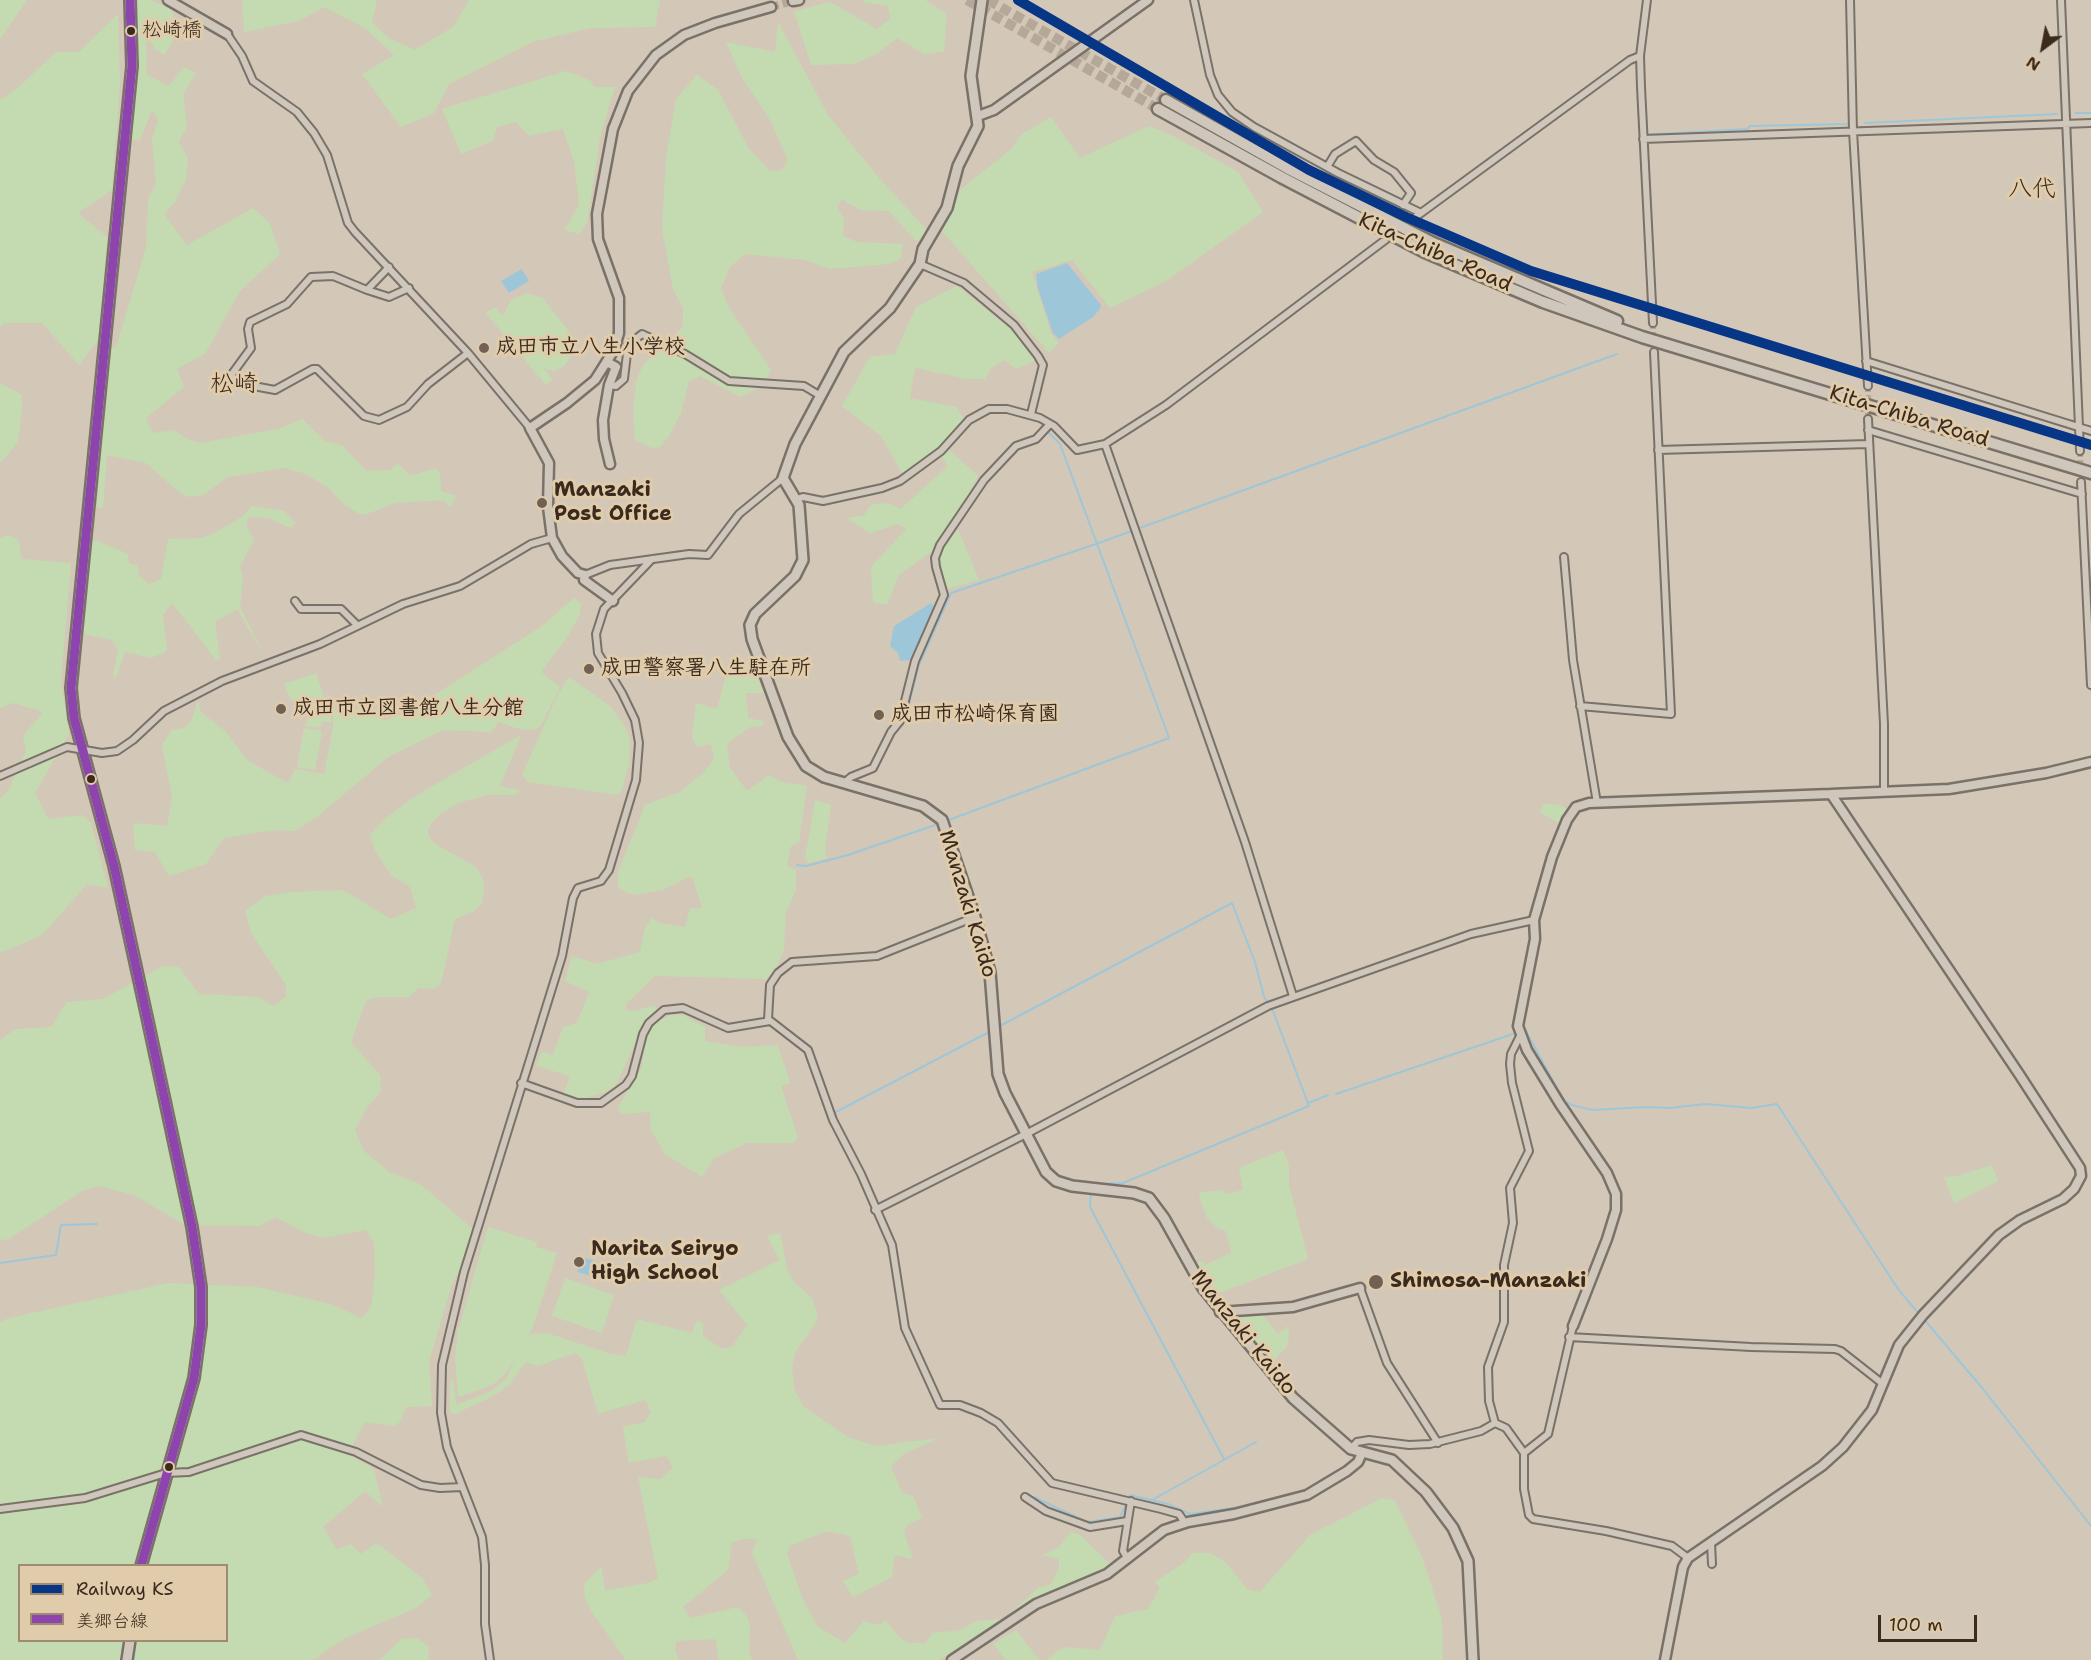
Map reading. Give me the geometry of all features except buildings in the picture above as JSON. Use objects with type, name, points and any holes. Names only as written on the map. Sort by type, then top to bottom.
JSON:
[{"type":"highway","name":"Kita-Chiba Road","points":[[1162,105],[1284,173],[1428,247],[1554,306],[1642,337],[2091,473]]},
{"type":"main road","points":[[130,0],[132,66],[71,676],[72,703],[116,875],[187,1203],[200,1274],[201,1325],[194,1378],[142,1564]]},
{"type":"main road","points":[[783,477],[798,437],[844,352],[890,308],[920,264],[928,240],[946,208],[958,166],[978,126],[971,76],[982,0]]},
{"type":"main road","name":"Manzaki Kaido","points":[[783,477],[797,499],[802,528],[802,565],[795,576],[755,614],[750,631],[789,737],[798,755],[815,773],[923,806],[939,817],[975,917],[990,972],[998,1074],[1046,1172],[1056,1181],[1072,1186],[1134,1192],[1153,1202],[1192,1273],[1220,1312],[1293,1398],[1351,1449],[1362,1454],[1388,1458],[1404,1469],[1439,1509],[1462,1543],[1469,1569],[1473,1660]]},
{"type":"main road","points":[[128,1660],[130,1642]]},
{"type":"street","points":[[168,0],[227,34],[242,56],[253,81],[297,112],[310,126],[327,155],[348,223],[468,353],[530,428],[549,463],[548,507],[552,538],[578,573],[585,575],[610,565],[652,559],[689,554],[708,555],[739,514],[783,477]]},
{"type":"street","points":[[978,116],[994,110],[1148,0]]},
{"type":"street","points":[[1194,0],[1210,75],[1225,104],[1241,120],[1327,167],[1421,213]]},
{"type":"street","points":[[1647,0],[1640,56],[1653,323]]},
{"type":"street","points":[[1850,0],[1853,131],[1868,386]]},
{"type":"street","points":[[2061,0],[2080,450]]},
{"type":"street","points":[[530,428],[595,380],[607,362],[619,333],[620,304],[616,284],[598,239],[597,214],[613,129],[620,106],[635,79],[671,43],[698,29],[771,7]]},
{"type":"street","points":[[797,499],[803,496],[823,501],[882,488],[900,481],[941,451],[969,420],[983,410],[997,408],[1031,414],[1050,424],[1077,450],[1105,444],[1166,405],[1421,213],[1621,66],[1640,56]]},
{"type":"street","points":[[1643,139],[2091,123]]},
{"type":"street","points":[[1327,167],[1335,154],[1356,141],[1374,160],[1394,172],[1411,193],[1404,205]]},
{"type":"street","points":[[920,264],[964,283],[1014,325],[1038,356],[1043,365],[1031,414]]},
{"type":"street","points":[[367,290],[389,267]]},
{"type":"street","points":[[409,288],[389,297],[333,276],[311,278],[287,304],[250,322],[248,329],[251,348],[232,374],[232,382],[275,390],[313,369],[318,369],[364,416],[379,420],[407,407],[428,384],[468,353]]},
{"type":"street","points":[[609,385],[616,386],[624,379],[628,345],[642,334],[685,354],[729,381],[804,386],[819,395]]},
{"type":"street","points":[[1580,706],[1671,714],[1654,352]]},
{"type":"street","points":[[1866,361],[2091,431]]},
{"type":"street","points":[[607,362],[616,367],[609,385],[603,420],[603,439],[610,464]]},
{"type":"street","points":[[1868,419],[1884,724],[1884,792]]},
{"type":"street","points":[[844,783],[873,768],[892,730],[899,724],[915,661],[944,595],[935,558],[940,545],[984,480],[1016,446],[1036,439],[1050,424]]},
{"type":"street","points":[[1868,430],[2082,494]]},
{"type":"street","points":[[1105,444],[1245,842],[1293,996]]},
{"type":"street","points":[[1658,450],[1868,444]]},
{"type":"street","points":[[2081,482],[2091,685]]},
{"type":"street","points":[[0,776],[67,747],[117,751],[133,740],[157,715],[222,681],[321,644],[403,604],[460,586],[531,544],[552,538]]},
{"type":"street","points":[[1564,557],[1573,660],[1597,803]]},
{"type":"street","points":[[490,1660],[485,1624],[485,1565],[482,1537],[451,1460],[443,1427],[440,1391],[442,1365],[452,1314],[521,1083],[562,956],[573,897],[578,888],[601,881],[609,870],[639,770],[639,743],[635,720],[622,693],[601,660],[597,646],[602,614],[652,559]]},
{"type":"street","points":[[585,575],[584,580],[613,601]]},
{"type":"street","points":[[295,601],[301,609],[341,609],[357,625]]},
{"type":"street","points":[[1495,1423],[1487,1388],[1488,1367],[1504,1322],[1504,1265],[1513,1223],[1510,1188],[1529,1151],[1512,1083],[1511,1054],[1520,1036],[1520,1011],[1535,939],[1534,920],[1567,820],[1576,807],[1597,803],[1949,789],[2046,773],[2091,762]]},
{"type":"street","points":[[1665,1660],[1683,1567],[1688,1558],[1822,1466],[1843,1447],[1863,1424],[1899,1345],[1921,1317],[1999,1235],[2070,1193],[2080,1181],[2081,1171],[1831,794]]},
{"type":"street","points":[[770,1022],[770,985],[778,973],[792,962],[877,956],[975,917]]},
{"type":"street","points":[[875,1210],[1026,1134],[1268,1006],[1471,934],[1534,920]]},
{"type":"street","points":[[521,1083],[577,1103],[601,1103],[626,1085],[632,1076],[649,1023],[664,1010],[683,1008],[728,1028],[770,1022],[808,1050],[833,1119],[861,1174],[892,1245],[905,1328],[940,1405],[960,1405],[998,1423],[1052,1484],[1179,1514],[1185,1523]]},
{"type":"street","points":[[1520,1036],[1560,1104],[1607,1173],[1616,1194],[1616,1210],[1610,1229],[1569,1337],[1548,1434],[1524,1453]]},
{"type":"street","points":[[1220,1312],[1293,1307],[1360,1288],[1387,1363],[1438,1443]]},
{"type":"street","points":[[1569,1337],[1835,1349],[1841,1351],[1883,1384]]},
{"type":"street","points":[[1351,1449],[1357,1442],[1369,1440],[1409,1445],[1438,1443],[1480,1431],[1495,1423]]},
{"type":"street","points":[[1495,1423],[1506,1428],[1524,1453],[1524,1489],[1529,1515],[1533,1519],[1606,1531],[1672,1546],[1688,1558]]},
{"type":"street","points":[[0,1509],[85,1498],[166,1473],[189,1472],[301,1435],[356,1452],[421,1485],[440,1488],[462,1487]]},
{"type":"street","points":[[952,1660],[1036,1604],[1093,1581],[1128,1559],[1164,1530],[1185,1523],[1254,1510],[1307,1495],[1347,1471],[1358,1462],[1362,1454]]},
{"type":"street","points":[[1025,1497],[1046,1511],[1090,1527],[1127,1521]]},
{"type":"street","points":[[1128,1559],[1123,1551],[1131,1501]]},
{"type":"street","points":[[1710,1543],[1712,1564]]},
{"type":"green space","points":[[0,0],[27,0],[0,39]]},
{"type":"green space","points":[[139,0],[151,0],[172,10],[177,34],[164,55],[155,49],[146,32],[147,75],[169,86],[184,67],[196,73],[183,94],[187,127],[179,141],[188,159],[186,179],[175,202],[164,214],[187,245],[253,208],[270,224],[280,254],[240,291],[205,354],[177,369],[184,387],[146,418],[153,433],[174,430],[187,439],[201,443],[278,429],[302,419],[325,441],[342,445],[366,471],[391,470],[398,463],[410,476],[435,468],[440,474],[441,491],[456,496],[450,507],[443,500],[395,503],[367,514],[359,514],[342,503],[330,489],[306,474],[285,468],[228,477],[203,495],[189,497],[180,493],[146,463],[107,455],[103,508],[97,508],[103,395],[109,348],[116,347],[146,247],[148,199],[156,184],[152,139],[158,120],[152,110],[140,140],[130,140],[138,41],[136,7]]},
{"type":"green space","points":[[242,0],[377,0],[372,23],[389,38],[415,50],[453,27],[469,0],[660,0],[655,27],[591,28],[535,41],[449,84],[434,113],[401,127],[362,74],[394,55],[365,28],[324,7],[299,21],[244,32]]},
{"type":"green space","points":[[862,0],[925,0],[947,14],[944,51],[924,54],[897,38],[877,54],[854,64],[811,65],[794,11],[830,2],[877,29],[891,18],[887,5],[866,3]]},
{"type":"green space","points":[[118,14],[120,81],[112,190],[78,213],[107,237],[99,339],[79,365],[42,323],[5,323],[0,327],[0,100],[20,86],[56,52],[79,52]]},
{"type":"green space","points":[[778,22],[828,115],[878,177],[926,229],[922,240],[915,240],[889,211],[860,210],[842,199],[837,207],[844,219],[843,236],[857,242],[903,244],[901,258],[889,264],[829,269],[805,260],[745,254],[730,267],[721,288],[729,308],[771,370],[763,385],[741,397],[700,376],[689,381],[681,413],[669,436],[660,447],[652,448],[635,440],[633,409],[636,381],[643,365],[683,327],[683,308],[673,289],[662,229],[666,158],[676,99],[697,75],[718,90],[749,149],[770,171],[782,170],[788,160],[770,120],[741,76],[726,42],[775,52]]},
{"type":"green space","points":[[566,71],[591,81],[595,87],[615,87],[600,137],[587,223],[579,234],[565,230],[579,204],[574,162],[563,129],[529,136],[516,122],[497,127],[493,141],[461,154],[442,109]]},
{"type":"green space","points":[[1051,117],[1080,158],[1149,126],[1175,137],[1238,172],[1263,212],[1166,281],[1110,308],[1072,260],[1032,272],[1051,333],[1059,343],[1049,353],[942,231],[951,197],[1010,150],[1022,134]]},
{"type":"green space","points":[[957,286],[1013,331],[1035,360],[1017,369],[1004,360],[990,369],[986,379],[968,379],[915,368],[910,398],[956,407],[964,419],[944,445],[978,476],[961,509],[932,551],[899,575],[887,604],[873,603],[871,567],[907,528],[898,524],[870,533],[847,518],[864,515],[871,505],[880,503],[891,504],[899,509],[948,466],[937,450],[906,473],[902,473],[881,436],[842,406],[870,357],[895,354],[916,307]]},
{"type":"green space","points":[[526,293],[543,298],[573,337],[575,351],[564,366],[555,371],[544,369],[553,380],[545,384],[486,313],[495,307],[503,316],[510,301]]},
{"type":"green space","points":[[0,383],[22,395],[22,409],[18,442],[0,463]]},
{"type":"green space","points":[[252,506],[284,511],[295,522],[292,527],[288,527],[269,518],[249,517],[246,525],[254,540],[240,566],[243,577],[240,607],[266,658],[237,609],[215,622],[220,658],[216,660],[172,603],[163,615],[167,651],[151,658],[125,652],[116,678],[113,676],[118,650],[112,640],[78,633],[90,541],[98,541],[128,554],[129,563],[138,566],[139,576],[149,584],[161,579],[168,539],[200,538],[215,533],[243,516]]},
{"type":"green space","points":[[958,529],[979,580],[947,589],[938,561],[944,548]]},
{"type":"green space","points":[[8,535],[19,540],[21,559],[71,563],[61,680],[69,734],[35,793],[48,819],[82,815],[91,823],[108,888],[87,884],[43,934],[0,952],[0,799],[8,791],[26,751],[23,736],[43,712],[14,703],[0,708],[0,538]]},
{"type":"green space","points":[[574,598],[581,604],[580,614],[568,636],[541,672],[560,687],[541,726],[533,730],[519,729],[499,722],[491,732],[443,730],[388,757],[317,817],[294,831],[274,830],[224,838],[206,864],[169,876],[155,852],[135,850],[133,823],[167,826],[172,798],[162,745],[172,730],[184,728],[191,722],[198,700],[201,712],[226,732],[248,761],[288,783],[295,769],[324,774],[333,728],[333,717],[326,693],[337,713],[369,708],[375,710],[384,721],[411,710],[542,626]]},
{"type":"green space","points":[[751,659],[763,693],[746,693],[748,718],[763,721],[764,725],[750,727],[727,744],[730,768],[747,791],[769,775],[782,782],[807,786],[799,842],[791,846],[787,866],[796,870],[796,890],[786,913],[784,950],[777,966],[766,979],[655,976],[627,1003],[625,1010],[634,1011],[655,1005],[657,1011],[645,1022],[616,1085],[604,1093],[584,1098],[563,1095],[570,1076],[536,1066],[541,1052],[553,1055],[563,1027],[577,1023],[589,992],[565,981],[572,956],[597,964],[640,952],[645,927],[652,918],[659,923],[685,927],[690,908],[702,908],[690,876],[663,890],[633,895],[618,888],[618,872],[645,805],[680,792],[704,772],[714,759],[711,744],[697,747],[692,737],[696,703],[717,709],[727,671]]},
{"type":"green space","points":[[316,673],[332,723],[323,721],[319,728],[305,726],[311,712],[290,699],[284,684]]},
{"type":"green space","points":[[569,677],[610,706],[626,728],[630,739],[629,764],[622,790],[618,795],[528,782],[522,775],[557,696]]},
{"type":"green space","points":[[304,728],[322,731],[315,770],[297,767]]},
{"type":"green space","points":[[521,735],[500,786],[520,790],[515,795],[488,795],[458,803],[438,816],[428,828],[428,835],[435,844],[476,867],[482,877],[484,887],[482,903],[474,911],[455,919],[441,984],[433,989],[419,988],[408,997],[377,997],[366,1001],[351,1042],[380,1075],[381,1091],[366,1109],[355,1130],[364,1151],[389,1172],[420,1184],[474,1230],[470,1252],[452,1284],[429,1362],[432,1406],[406,1407],[400,1422],[393,1426],[365,1422],[348,1454],[374,1469],[383,1507],[365,1491],[323,1527],[337,1549],[351,1544],[361,1554],[377,1543],[423,1579],[432,1595],[416,1608],[345,1638],[313,1660],[0,1660],[0,1322],[9,1318],[169,1283],[257,1287],[330,1304],[362,1318],[371,1307],[375,1274],[374,1243],[366,1230],[324,1238],[306,1233],[275,1217],[259,1226],[185,1225],[134,1195],[99,1186],[82,1191],[9,1239],[0,1240],[0,1040],[16,1029],[51,1027],[67,1002],[103,999],[163,966],[179,967],[199,994],[257,997],[273,1006],[286,997],[286,985],[251,933],[245,911],[265,896],[291,892],[343,890],[391,919],[416,908],[410,887],[391,875],[375,851],[370,835],[386,818],[417,795]]},
{"type":"green space","points":[[815,800],[831,805],[825,848],[827,858],[808,863],[805,858]]},
{"type":"green space","points":[[1544,804],[1560,805],[1568,810],[1559,823],[1540,812]]},
{"type":"green space","points":[[671,1015],[683,1015],[705,1027],[705,1041],[740,1047],[778,1045],[790,1083],[781,1086],[798,1137],[793,1143],[747,1143],[714,1158],[702,1177],[665,1154],[651,1130],[650,1112],[622,1114],[618,1107],[642,1067],[645,1040],[656,1022]]},
{"type":"green space","points":[[1283,1150],[1289,1166],[1289,1185],[1308,1259],[1222,1292],[1208,1293],[1193,1265],[1202,1261],[1205,1265],[1231,1253],[1226,1231],[1217,1228],[1207,1218],[1199,1196],[1201,1192],[1223,1190],[1226,1194],[1243,1190],[1239,1168]]},
{"type":"green space","points":[[1992,1165],[1998,1181],[1954,1203],[1944,1177],[1957,1176]]},
{"type":"green space","points":[[488,1227],[537,1242],[536,1247],[557,1253],[533,1326],[517,1359],[499,1380],[490,1386],[458,1397],[455,1360],[458,1331]]},
{"type":"green space","points":[[780,1233],[788,1272],[796,1284],[812,1298],[817,1313],[817,1321],[796,1351],[792,1366],[794,1389],[804,1407],[848,1437],[876,1446],[939,1438],[905,1453],[891,1466],[902,1493],[913,1496],[922,1518],[907,1525],[904,1533],[913,1559],[895,1555],[892,1577],[853,1597],[843,1581],[859,1574],[850,1536],[827,1531],[790,1546],[787,1554],[802,1597],[817,1626],[845,1643],[864,1621],[880,1625],[885,1620],[901,1639],[909,1643],[926,1643],[932,1633],[962,1630],[975,1621],[1004,1619],[1038,1588],[1051,1584],[1059,1568],[1059,1559],[1042,1555],[1059,1547],[1071,1532],[1080,1535],[1110,1564],[1077,1583],[1029,1600],[1015,1613],[939,1660],[798,1660],[752,1553],[757,1539],[742,1539],[732,1542],[728,1570],[683,1607],[690,1618],[738,1607],[747,1616],[750,1626],[749,1651],[752,1660],[718,1660],[716,1639],[676,1641],[675,1651],[679,1660],[626,1660],[591,1611],[585,1597],[584,1585],[601,1566],[605,1590],[648,1583],[658,1578],[638,1477],[661,1479],[673,1468],[665,1456],[629,1463],[623,1427],[645,1422],[651,1412],[645,1400],[598,1414],[582,1358],[575,1353],[538,1366],[526,1362],[510,1384],[495,1395],[455,1414],[450,1413],[450,1381],[453,1380],[456,1405],[491,1391],[505,1380],[530,1334],[547,1333],[611,1354],[626,1356],[637,1319],[692,1333],[697,1320],[703,1323],[703,1336],[722,1349],[732,1347],[747,1325],[719,1290],[780,1260],[767,1236]]},
{"type":"green space","points":[[565,1278],[614,1295],[602,1333],[552,1316]]},
{"type":"green space","points":[[1233,1314],[1262,1314],[1278,1334],[1288,1326],[1287,1346],[1270,1365],[1230,1318]]},
{"type":"green space","points":[[1382,1498],[1395,1501],[1422,1557],[1442,1619],[1443,1660],[1046,1660],[1063,1647],[1100,1650],[1115,1616],[1148,1609],[1160,1588],[1155,1582],[1185,1562],[1192,1553],[1211,1553],[1226,1563],[1247,1589],[1260,1592],[1310,1535]]},
{"type":"green space","points":[[1016,1630],[1039,1660],[1006,1660],[993,1644]]},
{"type":"green space","points":[[417,1638],[429,1647],[428,1660],[380,1660],[402,1639]]},
{"type":"water","points":[[1067,263],[1101,305],[1093,317],[1059,339],[1053,333],[1038,289],[1036,274]]},
{"type":"water","points":[[522,269],[529,281],[509,293],[501,281]]},
{"type":"water","points":[[931,603],[936,609],[911,660],[900,661],[898,653],[890,646],[894,626]]},
{"type":"water","points":[[582,1257],[606,1264],[602,1279],[577,1272]]},
{"type":"waterway","points":[[2075,113],[2091,113]]},
{"type":"waterway","points":[[1865,123],[2057,114]]},
{"type":"waterway","points":[[1646,254],[1640,135],[1747,129],[1750,126],[1847,124]]},
{"type":"waterway","points":[[905,719],[919,665],[951,593],[1096,544],[1617,354]]},
{"type":"waterway","points":[[946,821],[1169,738],[1060,444],[1048,432],[1038,442]]},
{"type":"waterway","points":[[797,865],[806,866],[848,855],[941,823]]},
{"type":"waterway","points":[[998,1027],[1232,903],[1255,962],[1264,997],[1273,1011],[1309,1106],[1123,1183],[1092,1184]]},
{"type":"waterway","points":[[834,1113],[993,1030]]},
{"type":"waterway","points":[[1523,1032],[1526,1031],[1564,1101],[1572,1105],[1592,1110],[1669,1108],[1706,1104],[1751,1108],[1777,1104],[1898,1289],[1919,1314]]},
{"type":"waterway","points":[[1336,1094],[1513,1034]]},
{"type":"waterway","points":[[1308,1103],[1328,1095]]},
{"type":"waterway","points":[[1091,1190],[1090,1207],[1224,1459]]},
{"type":"waterway","points":[[0,1263],[56,1255],[61,1225],[97,1224]]},
{"type":"waterway","points":[[1923,1318],[1983,1389],[2091,1526]]},
{"type":"waterway","points":[[1152,1500],[1256,1442]]},
{"type":"waterway","points":[[1034,1497],[1087,1522],[1120,1517],[1130,1495],[1168,1504],[1190,1514],[1246,1506]]},
{"type":"tunnel","points":[[967,0],[1158,109]]},
{"type":"tunnel","points":[[988,0],[1166,100]]},
{"type":"tunnel","points":[[771,7],[793,1]]},
{"type":"tunnel","points":[[1653,323],[1654,352]]},
{"type":"tunnel","points":[[1868,386],[1868,419]]},
{"type":"tunnel","points":[[2080,451],[2081,482]]},
{"type":"rail line","name":"KS","points":[[1018,0],[1309,170],[1406,217],[1531,271],[2091,445]]},
{"type":"transit line","name":"美郷台線","points":[[130,0],[132,66],[71,688],[74,718],[114,866],[147,1017],[192,1227],[201,1287],[201,1325],[194,1378],[142,1564]]},
{"type":"place","name":"松崎橋","points":[[131,31]]},
{"type":"place","name":"成田市立八生小学校","points":[[484,348]]},
{"type":"place","name":"Manzaki Post Office","points":[[542,503]]},
{"type":"place","name":"成田警察署八生駐在所","points":[[589,669]]},
{"type":"place","name":"成田市立図書館八生分館","points":[[281,709]]},
{"type":"place","name":"成田市松崎保育園","points":[[879,715]]},
{"type":"place","name":"Narita Seiryo High School","points":[[579,1262]]},
{"type":"place","name":"Shimosa-Manzaki","points":[[1376,1282]]},
{"type":"district","name":"八代","points":[[2032,190]]},
{"type":"district","name":"松崎","points":[[234,385]]}]
